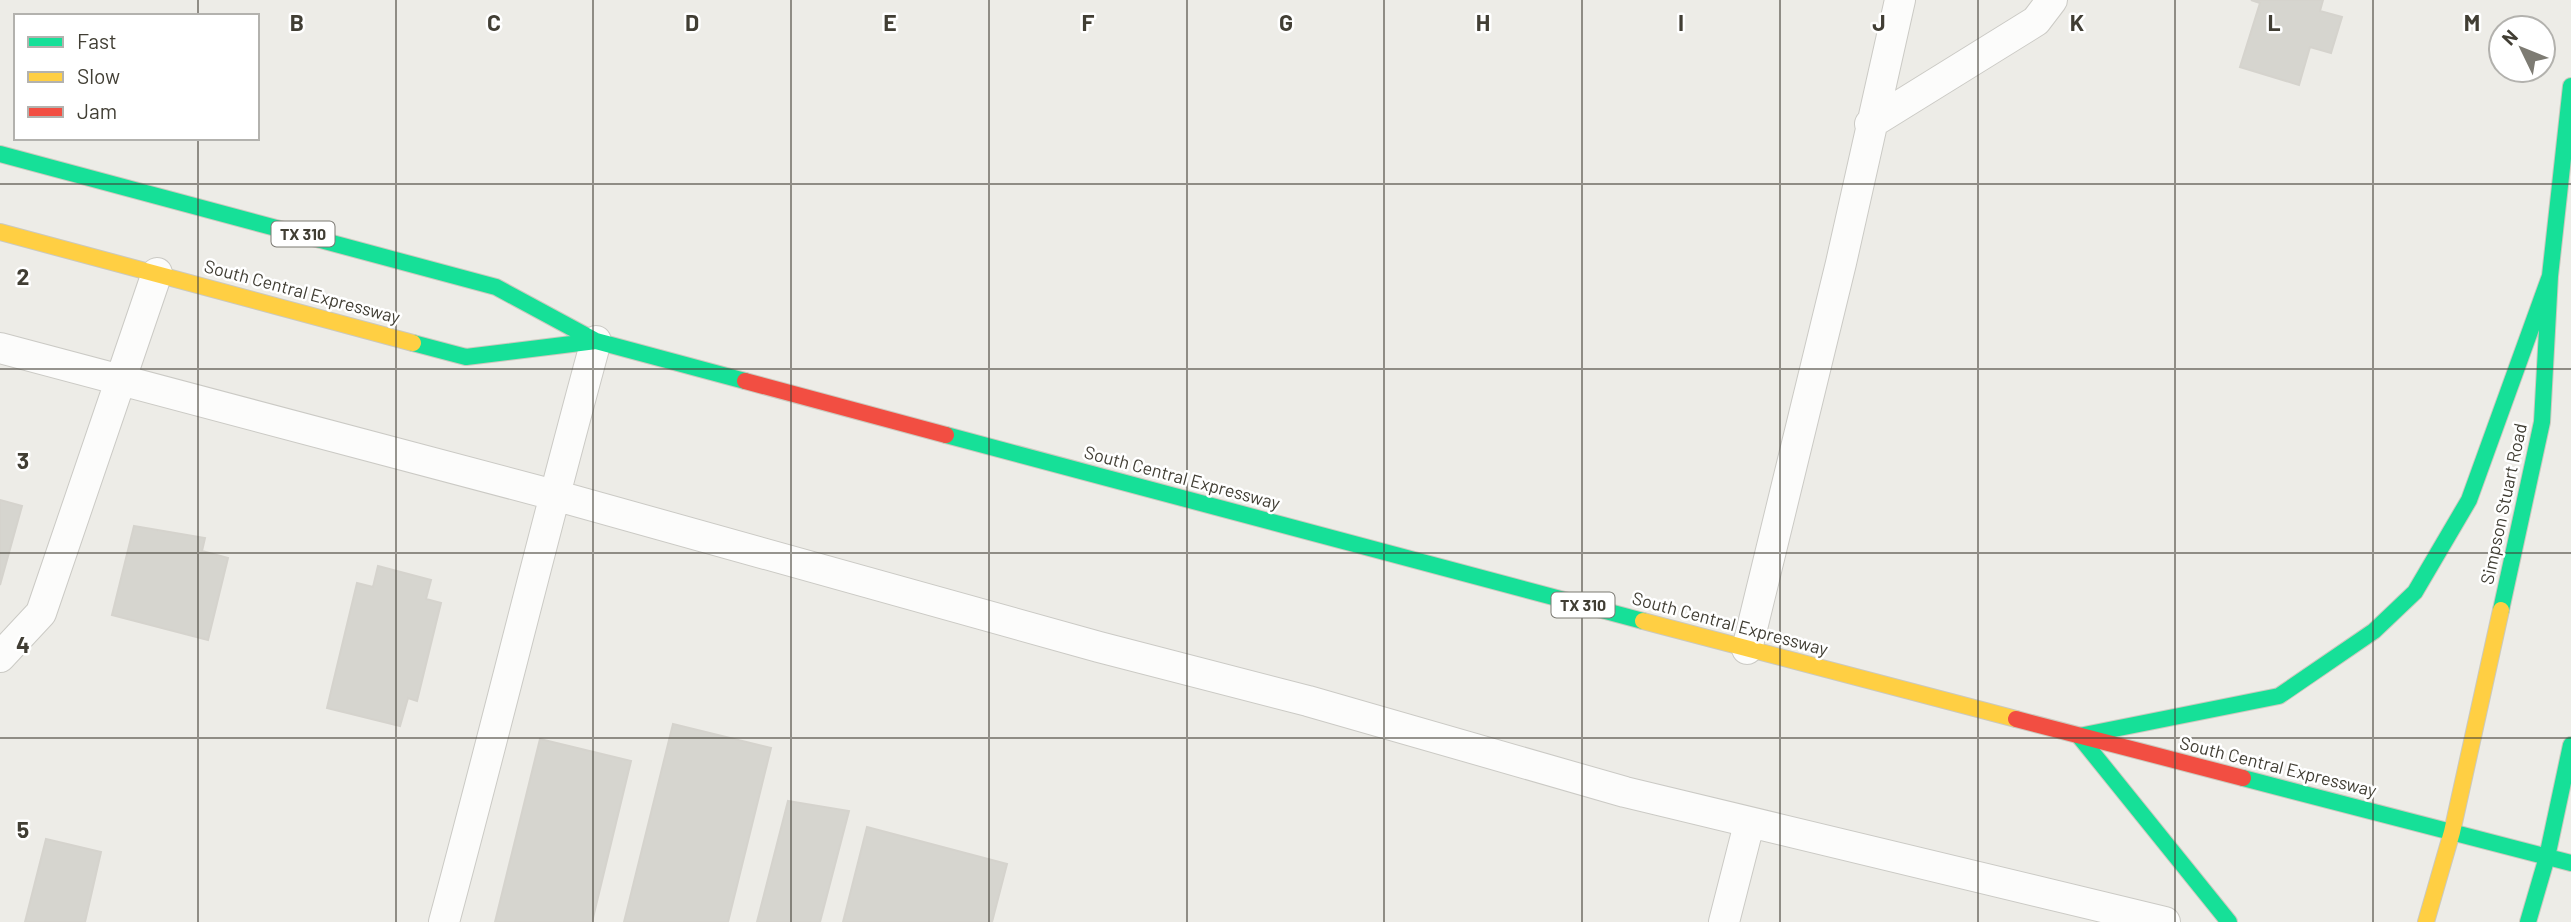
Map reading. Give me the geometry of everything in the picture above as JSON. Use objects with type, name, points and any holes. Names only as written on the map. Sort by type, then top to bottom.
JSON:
[{"type":"main road","name":"Simpson Stuart Road","points":[[2426,922],[2452,832],[2542,422],[2550,276],[2571,86]]},
{"type":"main road","name":"South Central Expressway","points":[[0,154],[496,287],[596,341],[1747,649],[2571,863]]},
{"type":"main road","name":"South Central Expressway","points":[[0,232],[466,357],[596,341]]},
{"type":"main road","points":[[2229,922],[2079,736],[2279,696],[2374,631],[2407,600],[2415,592],[2469,500],[2550,276]]},
{"type":"main road","points":[[2528,922],[2547,857],[2571,746]]},
{"type":"lane","points":[[1747,649],[1841,263],[1870,124],[1900,0]]},
{"type":"lane","points":[[1870,124],[2036,21],[2052,0]]},
{"type":"lane","points":[[0,657],[41,613],[157,273]]},
{"type":"lane","points":[[444,922],[497,728],[554,495],[596,341]]},
{"type":"lane","points":[[0,348],[554,495],[1099,647],[1308,701],[1625,792],[2165,922]]},
{"type":"lane","points":[[1724,922],[1749,824]]},
{"type":"building","points":[[2251,0],[2323,0],[2320,11],[2342,17],[2331,53],[2310,47],[2299,85],[2240,67],[2260,3]]},
{"type":"building","points":[[0,500],[22,506],[0,585]]},
{"type":"building","points":[[134,526],[205,538],[202,551],[228,558],[208,640],[112,615]]},
{"type":"building","points":[[378,566],[431,580],[426,599],[441,603],[417,701],[408,698],[400,726],[327,708],[357,583],[373,587]]},
{"type":"building","points":[[673,724],[771,748],[728,922],[624,922]]},
{"type":"building","points":[[540,739],[631,761],[592,922],[495,922]]},
{"type":"building","points":[[788,801],[849,811],[820,922],[757,922]]},
{"type":"building","points":[[867,827],[1007,864],[992,922],[843,922]]},
{"type":"building","points":[[46,839],[101,852],[85,922],[25,922]]},
{"type":"traffic: fast","points":[[2501,610],[2542,422],[2550,276],[2571,86]]},
{"type":"traffic: fast","points":[[0,154],[496,287],[596,341],[745,381]]},
{"type":"traffic: fast","points":[[2229,922],[2079,736],[2279,696],[2374,631],[2415,592],[2469,500],[2550,276]]},
{"type":"traffic: fast","points":[[413,343],[466,357],[596,341]]},
{"type":"traffic: fast","points":[[946,435],[1643,621]]},
{"type":"traffic: fast","points":[[2528,922],[2547,857],[2571,745]]},
{"type":"traffic: fast","points":[[2243,778],[2571,863]]},
{"type":"traffic: slow","points":[[0,232],[413,343]]},
{"type":"traffic: slow","points":[[2426,922],[2452,832],[2501,610]]},
{"type":"traffic: slow","points":[[1643,621],[2016,719]]},
{"type":"traffic: jam","points":[[745,381],[946,435]]},
{"type":"traffic: jam","points":[[2016,719],[2243,778]]}]
